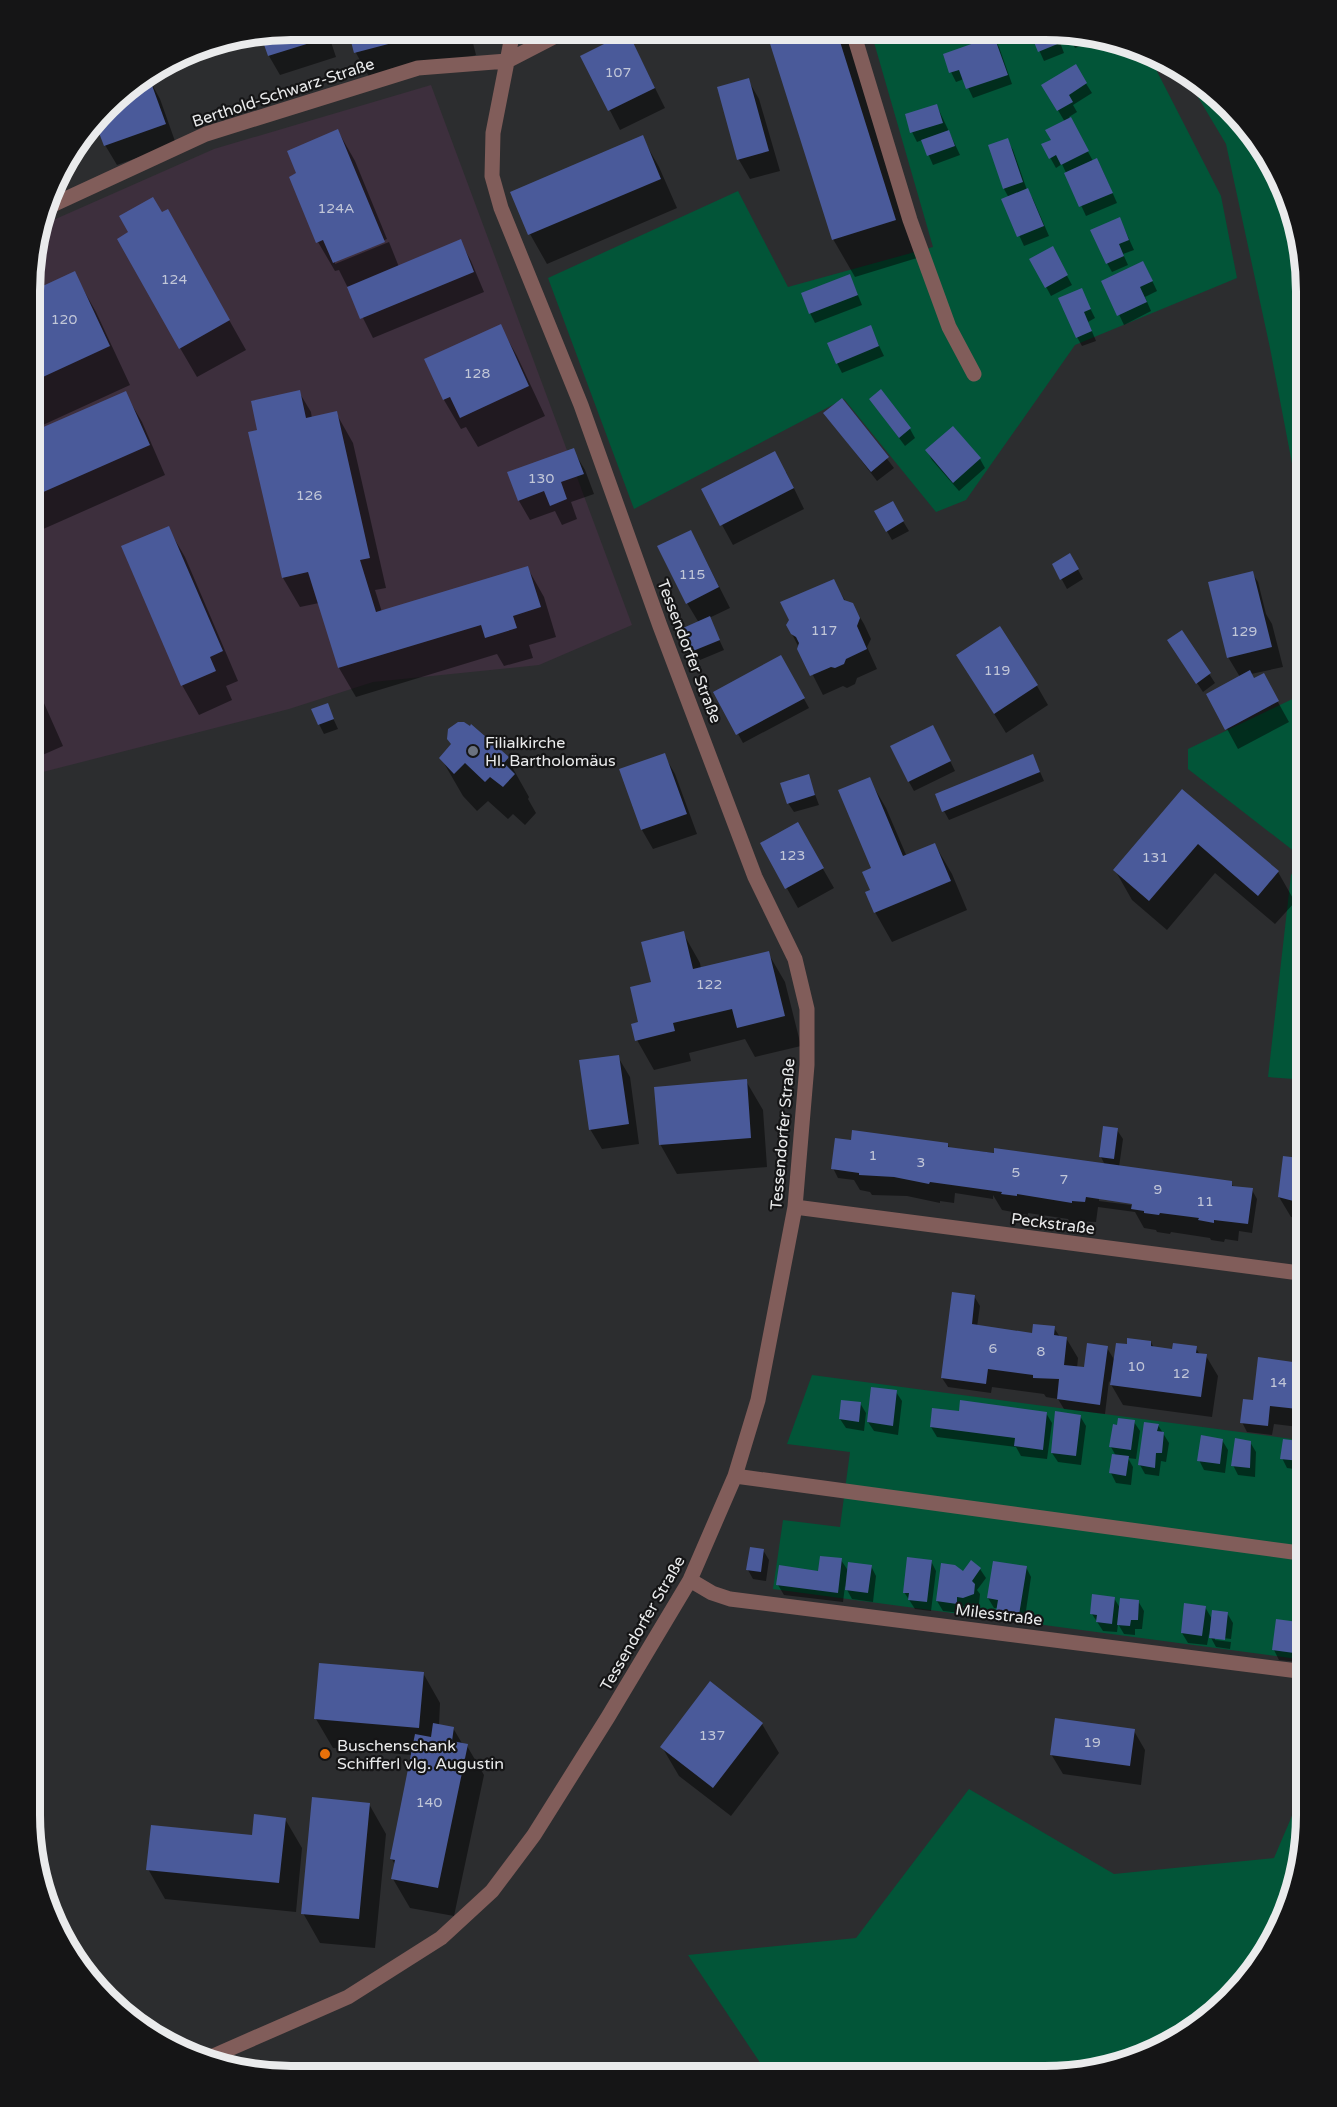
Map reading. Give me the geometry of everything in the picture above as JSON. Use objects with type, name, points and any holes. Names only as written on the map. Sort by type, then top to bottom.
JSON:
[{"type":"street","name":"Tessendorfer Straße","points":[[216,2055],[348,1997],[441,1938],[492,1891],[534,1835],[608,1718],[690,1580],[735,1476],[758,1400],[795,1207],[807,1065],[807,1009],[795,959],[755,877],[660,626],[581,405],[501,208],[492,176],[493,133],[511,40]]},
{"type":"street","points":[[507,61],[548,40]]},
{"type":"street","points":[[855,40],[910,220],[949,327],[974,374]]},
{"type":"street","name":"Berthold-Schwarz-Straße","points":[[57,203],[206,134],[418,68],[507,61]]},
{"type":"street","name":"Peckstraße","points":[[795,1207],[1296,1273]]},
{"type":"street","points":[[735,1476],[1296,1553]]},
{"type":"street","name":"Milesstraße","points":[[690,1580],[712,1593],[730,1599],[1296,1671]]},
{"type":"shaded area","points":[[431,85],[632,625],[539,665],[373,682],[289,709],[40,773],[40,292],[49,227],[51,221],[214,149]]},
{"type":"green space","points":[[873,40],[1062,41],[1110,49],[1154,65],[1221,196],[1237,278],[1075,345],[966,500],[936,512],[844,399],[634,509],[548,278],[738,191],[788,287],[933,247]]},
{"type":"green space","points":[[1193,88],[1223,114],[1254,152],[1271,181],[1288,227],[1296,275],[1296,484],[1270,348],[1226,144]]},
{"type":"green space","points":[[1296,697],[1296,853],[1188,769],[1188,749]]},
{"type":"green space","points":[[1296,869],[1296,1079],[1268,1077],[1291,875]]},
{"type":"green space","points":[[812,1375],[1296,1440],[1296,1659],[773,1589],[783,1520],[840,1527],[850,1452],[787,1444]]},
{"type":"green space","points":[[969,1789],[1114,1874],[1274,1858],[1296,1806],[1292,1864],[1283,1896],[1271,1926],[1245,1968],[1211,2004],[1171,2033],[1126,2053],[1094,2062],[1062,2066],[762,2066],[688,1955],[856,1938]]},
{"type":"building","points":[[320,40],[268,56],[263,42]]},
{"type":"building","points":[[351,40],[404,40],[354,53]]},
{"type":"building","points":[[612,40],[632,40],[655,88],[608,111],[580,56]]},
{"type":"building","points":[[769,40],[840,40],[896,220],[832,240]]},
{"type":"building","points":[[983,40],[995,40],[1008,75],[966,89],[959,70],[949,73],[943,54]]},
{"type":"building","points":[[1033,40],[1059,41],[1060,43],[1038,52]]},
{"type":"building","points":[[1076,64],[1087,83],[1069,95],[1073,102],[1057,111],[1041,85]]},
{"type":"building","points":[[749,78],[769,151],[737,160],[717,87]]},
{"type":"building","points":[[151,83],[166,124],[104,146],[98,131],[126,103]]},
{"type":"building","points":[[937,104],[943,123],[910,133],[905,114]]},
{"type":"building","points":[[1071,117],[1089,151],[1061,165],[1056,155],[1049,159],[1041,144],[1051,140],[1045,130]]},
{"type":"building","points":[[338,129],[385,242],[333,263],[323,240],[316,243],[289,177],[296,173],[287,151]]},
{"type":"building","points":[[949,130],[955,146],[927,156],[921,140]]},
{"type":"building","points":[[643,135],[661,179],[528,235],[510,192]]},
{"type":"building","points":[[1008,138],[1023,182],[1003,189],[988,145]]},
{"type":"building","points":[[1097,158],[1113,193],[1079,207],[1064,173]]},
{"type":"building","points":[[1028,188],[1044,226],[1017,237],[1001,199]]},
{"type":"building","points":[[153,197],[162,212],[168,209],[230,320],[179,349],[117,239],[128,232],[119,216]]},
{"type":"building","points":[[1120,217],[1129,240],[1119,244],[1124,256],[1106,264],[1090,230]]},
{"type":"building","points":[[461,239],[474,272],[360,319],[347,287]]},
{"type":"building","points":[[1053,246],[1068,275],[1045,288],[1029,259]]},
{"type":"building","points":[[1143,261],[1153,281],[1140,287],[1147,302],[1117,316],[1101,281]]},
{"type":"building","points":[[75,271],[110,346],[40,378],[40,287]]},
{"type":"building","points":[[850,274],[858,295],[809,314],[801,293]]},
{"type":"building","points":[[1082,288],[1091,309],[1084,312],[1092,331],[1076,338],[1058,298]]},
{"type":"building","points":[[501,324],[529,386],[460,418],[450,397],[443,400],[424,359]]},
{"type":"building","points":[[871,325],[879,346],[836,364],[827,343]]},
{"type":"building","points":[[881,389],[911,428],[899,438],[869,399]]},
{"type":"building","points":[[300,390],[306,418],[337,411],[370,558],[360,560],[376,612],[528,566],[541,607],[513,616],[517,628],[485,638],[481,625],[338,668],[308,572],[282,578],[248,432],[257,430],[251,401]]},
{"type":"building","points":[[126,391],[150,445],[40,493],[40,429]]},
{"type":"building","points":[[842,398],[889,457],[871,472],[823,413]]},
{"type":"building","points":[[953,426],[981,458],[953,483],[925,450]]},
{"type":"building","points":[[574,448],[584,474],[561,482],[567,499],[550,506],[544,491],[518,501],[507,472]]},
{"type":"building","points":[[775,451],[794,488],[720,526],[701,489]]},
{"type":"building","points":[[893,501],[904,521],[886,532],[874,511]]},
{"type":"building","points":[[169,526],[223,651],[210,657],[216,671],[181,686],[121,546]]},
{"type":"building","points":[[691,530],[719,587],[686,604],[657,546]]},
{"type":"building","points":[[1070,553],[1079,569],[1060,580],[1052,564]]},
{"type":"building","points":[[1253,571],[1272,647],[1227,658],[1208,582]]},
{"type":"building","points":[[834,579],[844,600],[853,603],[860,618],[857,626],[867,649],[846,659],[844,664],[810,676],[797,649],[799,643],[786,625],[789,620],[780,602]]},
{"type":"building","points":[[710,616],[720,640],[693,651],[683,628]]},
{"type":"building","points":[[1000,626],[1038,685],[994,714],[956,655]]},
{"type":"building","points":[[1182,630],[1211,673],[1196,684],[1167,640]]},
{"type":"building","points":[[781,655],[805,698],[736,735],[713,692]]},
{"type":"building","points":[[1250,670],[1254,678],[1264,673],[1279,701],[1225,730],[1206,694]]},
{"type":"building","points":[[328,703],[334,719],[318,725],[311,709]]},
{"type":"building","name":"Filialkirche Hl. Bartholomäus","points":[[458,722],[464,722],[470,726],[471,724],[509,757],[504,763],[515,774],[503,787],[490,777],[485,782],[465,763],[454,774],[439,758],[451,744],[447,739],[448,729]]},
{"type":"building","points":[[933,725],[951,761],[908,782],[890,746]]},
{"type":"building","points":[[665,753],[687,814],[641,830],[619,769]]},
{"type":"building","points":[[1033,754],[1040,772],[942,812],[935,794]]},
{"type":"building","points":[[809,774],[815,795],[787,804],[780,783]]},
{"type":"building","points":[[870,777],[903,856],[935,843],[951,881],[874,913],[865,892],[870,890],[862,872],[871,868],[838,790]]},
{"type":"building","points":[[1182,789],[1279,871],[1258,896],[1198,844],[1149,901],[1113,870]]},
{"type":"building","points":[[798,822],[824,868],[785,889],[760,843]]},
{"type":"building","points":[[684,931],[693,969],[769,951],[785,1016],[737,1028],[732,1009],[673,1023],[675,1031],[635,1041],[631,1024],[638,1022],[630,987],[651,982],[641,942]]},
{"type":"building","points":[[619,1055],[629,1124],[589,1130],[579,1060]]},
{"type":"building","points":[[747,1079],[751,1138],[659,1145],[654,1087]]},
{"type":"building","points":[[1103,1126],[1118,1128],[1114,1159],[1099,1157]]},
{"type":"building","points":[[852,1130],[948,1143],[948,1147],[994,1153],[994,1148],[1232,1181],[1232,1186],[1253,1188],[1248,1224],[1214,1220],[1214,1223],[1198,1220],[1199,1218],[1144,1213],[1144,1211],[1131,1209],[1132,1204],[1086,1197],[1085,1202],[1072,1201],[1072,1203],[930,1182],[929,1184],[894,1177],[859,1175],[859,1173],[831,1169],[835,1138],[851,1140]]},
{"type":"building","points":[[1283,1156],[1296,1158],[1296,1202],[1278,1197]]},
{"type":"building","points":[[952,1292],[975,1295],[972,1324],[1032,1333],[1033,1324],[1055,1326],[1054,1335],[1067,1337],[1064,1365],[1084,1367],[1087,1343],[1108,1346],[1100,1405],[1057,1399],[1059,1379],[1033,1378],[1033,1375],[988,1369],[986,1384],[941,1378]]},
{"type":"building","points":[[1127,1338],[1151,1341],[1151,1346],[1172,1349],[1173,1343],[1197,1346],[1196,1353],[1207,1354],[1201,1397],[1110,1385],[1116,1343],[1127,1344]]},
{"type":"building","points":[[1258,1357],[1296,1362],[1296,1409],[1270,1406],[1268,1426],[1240,1423],[1243,1399],[1253,1400]]},
{"type":"building","points":[[871,1387],[897,1390],[893,1426],[867,1422]]},
{"type":"building","points":[[841,1400],[861,1402],[859,1422],[839,1419]]},
{"type":"building","points":[[960,1400],[1047,1412],[1043,1450],[1014,1446],[1015,1438],[930,1427],[932,1408],[959,1411]]},
{"type":"building","points":[[1055,1411],[1081,1415],[1076,1456],[1051,1453]]},
{"type":"building","points":[[1118,1418],[1135,1420],[1131,1450],[1109,1447],[1113,1424],[1117,1425]]},
{"type":"building","points":[[1144,1422],[1159,1424],[1157,1431],[1164,1432],[1162,1453],[1156,1453],[1155,1468],[1138,1465]]},
{"type":"building","points":[[1201,1435],[1223,1439],[1220,1464],[1197,1461]]},
{"type":"building","points":[[1235,1438],[1251,1441],[1250,1468],[1231,1466]]},
{"type":"building","points":[[1283,1439],[1296,1441],[1296,1461],[1280,1459]]},
{"type":"building","points":[[1112,1454],[1129,1456],[1126,1476],[1109,1473]]},
{"type":"building","points":[[750,1547],[764,1549],[761,1572],[746,1570]]},
{"type":"building","points":[[820,1556],[842,1558],[838,1593],[776,1585],[779,1565],[818,1571]]},
{"type":"building","points":[[907,1557],[932,1560],[927,1602],[908,1600],[909,1593],[903,1593]]},
{"type":"building","points":[[971,1560],[981,1568],[972,1581],[975,1584],[974,1594],[963,1598],[957,1597],[957,1604],[936,1601],[941,1563],[955,1565],[963,1571]]},
{"type":"building","points":[[993,1561],[1027,1566],[1019,1615],[996,1612],[998,1600],[987,1598]]},
{"type":"building","points":[[848,1562],[872,1565],[868,1593],[845,1590]]},
{"type":"building","points":[[1092,1594],[1115,1597],[1112,1624],[1096,1622],[1097,1615],[1090,1614]]},
{"type":"building","points":[[1120,1598],[1139,1600],[1138,1620],[1131,1620],[1130,1626],[1117,1625]]},
{"type":"building","points":[[1184,1603],[1206,1606],[1202,1636],[1181,1633]]},
{"type":"building","points":[[1212,1610],[1228,1612],[1225,1640],[1209,1638]]},
{"type":"building","points":[[1276,1619],[1296,1622],[1294,1653],[1272,1650]]},
{"type":"building","points":[[319,1663],[424,1672],[419,1728],[314,1719]]},
{"type":"building","points":[[710,1681],[763,1723],[713,1788],[660,1747]]},
{"type":"building","points":[[1055,1718],[1135,1729],[1130,1766],[1050,1755]]},
{"type":"building","points":[[433,1723],[454,1727],[452,1741],[468,1744],[438,1888],[391,1879],[395,1860],[390,1859],[415,1734],[431,1737]]},
{"type":"building","points":[[312,1797],[370,1803],[359,1919],[301,1914]]},
{"type":"building","points":[[254,1814],[286,1818],[279,1883],[146,1870],[151,1825],[252,1835]]},
{"type":"place","name":"Filialkirche Hl. Bartholomäus","points":[[473,751]]},
{"type":"place","name":"Buschenschank Schifferl vlg. Augustin","points":[[325,1754]]}]
